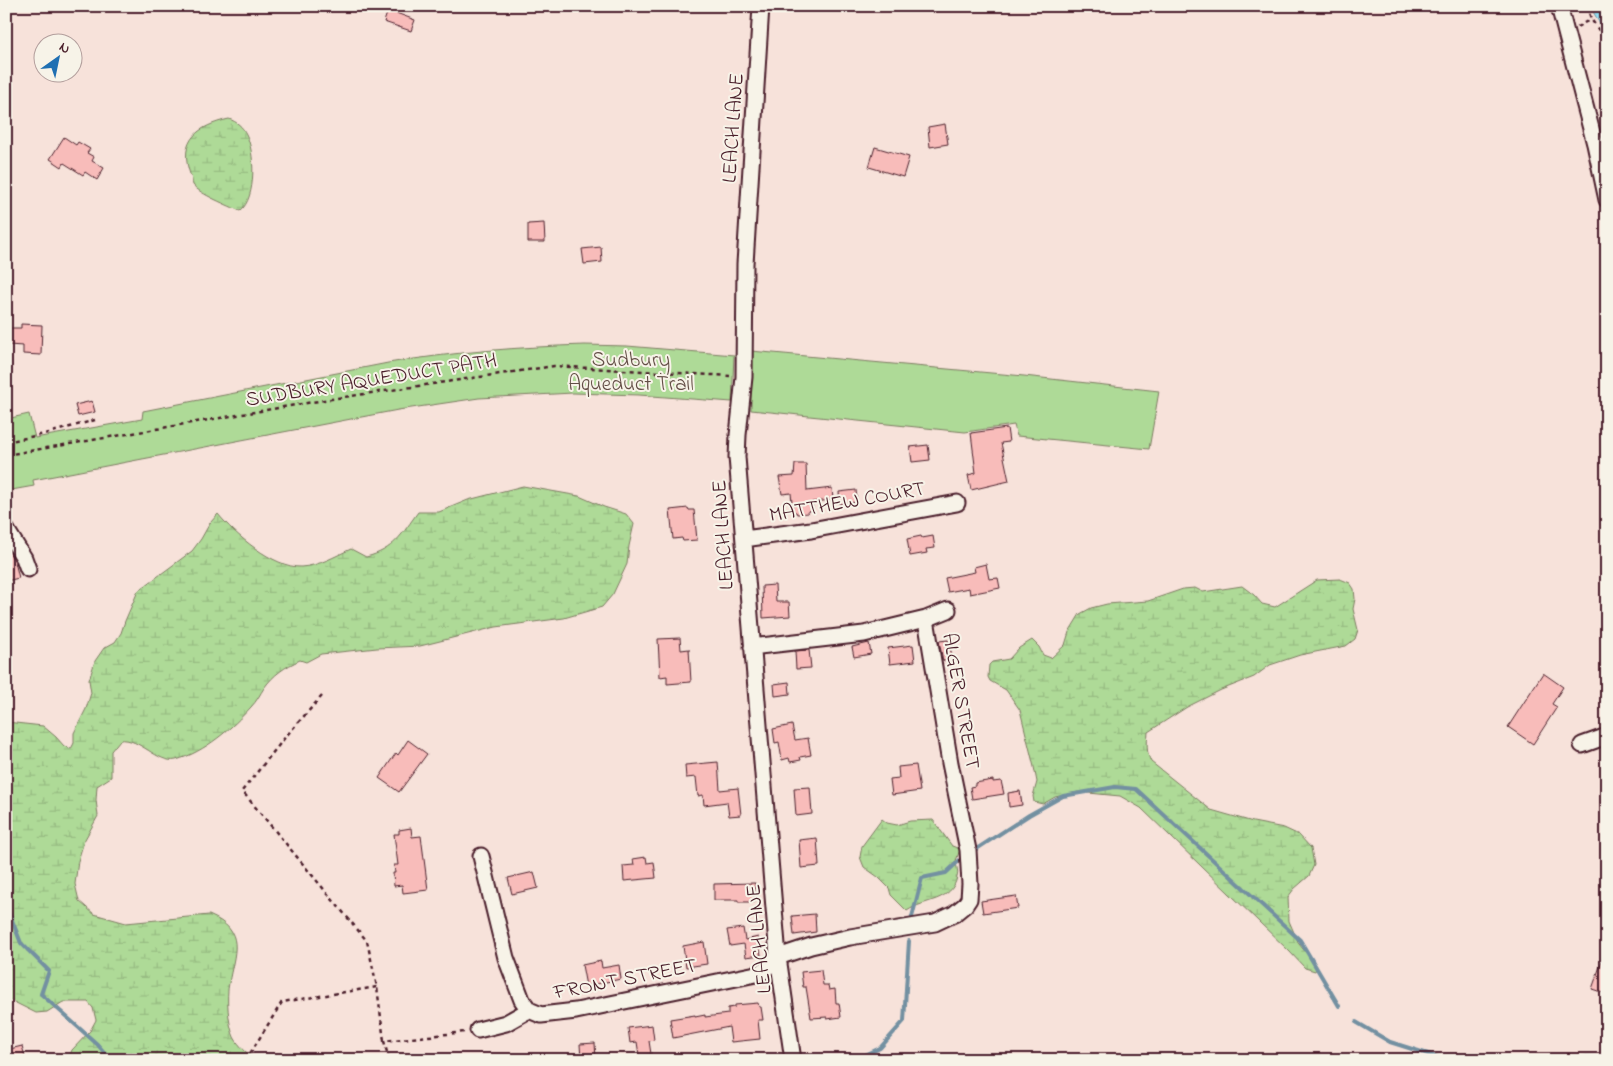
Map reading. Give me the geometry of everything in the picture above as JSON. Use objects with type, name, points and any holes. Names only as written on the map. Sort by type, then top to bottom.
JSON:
[{"type":"street","name":"LEACH LANE","points":[[761,6],[744,272],[744,377],[737,445],[778,957],[793,1060]]},
{"type":"street","points":[[1559,6],[1595,144],[1607,200]]},
{"type":"street","name":"MATTHEW COURT","points":[[744,539],[812,530],[957,503]]},
{"type":"street","points":[[6,529],[24,558],[28,569]]},
{"type":"street","points":[[926,618],[948,610]]},
{"type":"street","name":"ALGER STREET","points":[[752,647],[864,634],[926,618],[950,763],[968,850],[969,899],[954,914],[935,923],[850,937],[811,946],[778,957]]},
{"type":"street","points":[[1582,745],[1607,736]]},
{"type":"street","points":[[481,856],[506,958],[522,1000],[529,1010]]},
{"type":"street","name":"FRONT STREET","points":[[478,1030],[506,1023],[529,1010],[541,1015],[567,1012],[761,973],[778,957]]},
{"type":"path","points":[[1587,6],[1591,19],[1607,42]]},
{"type":"path","name":"SUDBURY AQUEDUCT PATH","points":[[6,455],[324,400],[554,366],[744,377]]},
{"type":"path","points":[[6,442],[49,433],[95,420]]},
{"type":"path","points":[[322,696],[287,735],[242,791],[367,941],[389,1060]]},
{"type":"path","points":[[246,1060],[282,1002],[377,987]]},
{"type":"path","points":[[384,1041],[478,1030]]},
{"type":"green space","points":[[229,119],[237,123],[246,134],[253,162],[252,185],[246,205],[240,211],[208,196],[196,188],[193,185],[187,162],[187,152],[193,136],[208,126]]},
{"type":"green space","name":"Sudbury Aqueduct Trail","points":[[585,345],[627,346],[734,355],[732,402],[639,395],[573,393],[479,398],[398,410],[33,480],[34,486],[6,491],[6,419],[29,414],[35,438],[142,419],[143,411],[388,363],[486,351]]},
{"type":"green space","name":"Sudbury Aqueduct Trail","points":[[751,351],[1024,376],[1159,391],[1149,449],[1017,436],[1014,425],[965,432],[751,410]]},
{"type":"green space","points":[[523,486],[579,496],[626,514],[634,524],[627,564],[613,594],[602,607],[564,618],[496,627],[420,646],[321,654],[306,662],[300,660],[276,675],[264,688],[253,705],[235,723],[207,745],[187,756],[176,760],[169,760],[155,755],[134,742],[127,740],[120,740],[111,751],[111,777],[97,786],[98,816],[84,841],[78,861],[75,884],[79,901],[94,914],[126,923],[209,915],[221,921],[229,928],[235,944],[228,996],[230,1025],[236,1040],[255,1060],[68,1060],[72,1050],[90,1031],[96,1020],[93,1008],[88,1002],[63,1002],[47,1012],[36,1013],[6,998],[6,722],[43,726],[64,746],[71,749],[74,743],[74,733],[86,709],[91,693],[89,680],[95,661],[104,648],[115,642],[121,633],[138,591],[192,551],[218,514],[244,540],[267,556],[290,566],[301,567],[321,563],[351,549],[366,557],[376,554],[396,540],[418,512],[439,512],[468,500]]},
{"type":"green space","points":[[1340,579],[1350,583],[1354,589],[1353,609],[1358,630],[1355,639],[1346,646],[1300,655],[1270,665],[1254,677],[1221,690],[1187,707],[1148,732],[1147,740],[1151,762],[1211,810],[1253,822],[1284,828],[1299,835],[1311,848],[1314,865],[1309,876],[1288,897],[1289,921],[1299,944],[1317,966],[1315,971],[1305,968],[1141,808],[1120,796],[1078,792],[1055,797],[1043,804],[1034,802],[1033,796],[1037,782],[1020,710],[1006,690],[990,681],[988,677],[989,665],[992,662],[1009,659],[1019,648],[1032,640],[1039,647],[1043,655],[1051,658],[1065,645],[1069,632],[1080,614],[1091,608],[1107,604],[1148,601],[1183,589],[1195,588],[1203,592],[1242,586],[1262,604],[1275,607],[1317,580]]},
{"type":"green space","points":[[882,819],[887,823],[897,825],[910,821],[933,820],[952,846],[960,849],[956,861],[958,875],[949,891],[943,896],[907,911],[891,895],[889,888],[864,867],[860,857],[862,846]]},
{"type":"water","points":[[1590,6],[1607,6],[1607,37]]},
{"type":"building","points":[[388,10],[415,20],[411,31],[384,22]]},
{"type":"building","points":[[945,124],[948,144],[930,147],[928,127]]},
{"type":"building","points":[[64,137],[76,145],[78,142],[90,149],[87,153],[94,157],[92,161],[104,168],[97,180],[85,172],[83,175],[64,163],[62,167],[50,159]]},
{"type":"building","points":[[875,147],[909,157],[903,177],[869,167]]},
{"type":"building","points":[[544,223],[545,242],[528,242],[528,224]]},
{"type":"building","points":[[601,247],[602,262],[584,264],[582,249]]},
{"type":"building","points":[[21,324],[42,325],[41,355],[23,354],[23,346],[8,345],[9,328],[21,328]]},
{"type":"building","points":[[92,401],[95,412],[78,416],[75,405]]},
{"type":"building","points":[[1007,428],[1009,442],[1001,443],[1009,481],[971,490],[968,475],[976,473],[971,433]]},
{"type":"building","points":[[928,445],[930,460],[912,462],[910,447]]},
{"type":"building","points":[[795,464],[806,464],[807,491],[832,488],[833,500],[812,502],[813,510],[808,511],[808,513],[797,514],[793,512],[791,493],[782,494],[779,477],[794,476]]},
{"type":"building","points":[[856,490],[857,502],[840,504],[839,492]]},
{"type":"building","points":[[688,508],[689,510],[694,510],[697,540],[683,541],[682,538],[673,539],[670,510]]},
{"type":"building","points":[[921,536],[922,538],[933,536],[935,548],[926,549],[927,553],[910,556],[907,539]]},
{"type":"building","points":[[6,547],[15,562],[19,578],[6,581]]},
{"type":"building","points":[[986,564],[989,579],[998,578],[1000,588],[970,594],[969,588],[948,592],[945,578],[975,572],[974,567]]},
{"type":"building","points":[[775,585],[776,602],[789,602],[790,616],[763,618],[762,586]]},
{"type":"building","points":[[680,638],[681,650],[689,649],[691,682],[667,684],[667,676],[660,677],[658,639]]},
{"type":"building","points":[[948,640],[953,659],[943,661],[939,641]]},
{"type":"building","points":[[869,643],[871,654],[854,657],[852,647]]},
{"type":"building","points":[[913,645],[915,661],[890,664],[888,648]]},
{"type":"building","points":[[809,650],[811,668],[796,669],[795,651]]},
{"type":"building","points":[[1543,673],[1563,687],[1552,704],[1557,707],[1533,744],[1508,727]]},
{"type":"building","points":[[789,682],[790,694],[775,696],[774,684]]},
{"type":"building","points":[[792,725],[795,740],[808,738],[811,755],[800,757],[801,760],[790,762],[789,758],[782,760],[779,742],[775,743],[773,729]]},
{"type":"building","points":[[408,740],[427,754],[399,792],[379,778],[396,753],[398,755]]},
{"type":"building","points":[[718,762],[720,790],[738,788],[741,815],[729,816],[727,802],[704,805],[703,795],[698,796],[696,777],[686,778],[685,765]]},
{"type":"building","points":[[916,765],[920,791],[892,795],[890,779],[899,778],[898,767]]},
{"type":"building","points":[[993,780],[993,782],[1001,781],[1004,794],[972,799],[970,787],[975,786],[975,783]]},
{"type":"building","points":[[810,787],[812,814],[796,816],[794,788]]},
{"type":"building","points":[[1020,791],[1022,805],[1009,807],[1008,793]]},
{"type":"building","points":[[411,828],[412,837],[421,836],[428,890],[403,893],[402,885],[394,886],[394,865],[398,865],[394,834],[399,834],[399,830]]},
{"type":"building","points":[[817,838],[819,866],[801,868],[799,840]]},
{"type":"building","points":[[646,857],[647,863],[654,862],[656,878],[624,881],[623,866],[634,865],[633,859]]},
{"type":"building","points":[[534,872],[538,888],[512,894],[508,878]]},
{"type":"building","points":[[755,883],[755,902],[714,900],[714,884]]},
{"type":"building","points":[[1016,896],[1018,908],[983,913],[981,901]]},
{"type":"building","points":[[815,914],[816,932],[794,935],[792,916]]},
{"type":"building","points":[[743,928],[745,940],[758,937],[761,955],[746,957],[744,944],[730,946],[727,930]]},
{"type":"building","points":[[704,942],[707,964],[686,967],[683,946]]},
{"type":"building","points":[[1605,952],[1607,952],[1607,985],[1604,993],[1592,989]]},
{"type":"building","points":[[601,961],[602,968],[619,965],[621,979],[586,986],[582,965]]},
{"type":"building","points":[[821,970],[823,985],[828,985],[829,990],[835,989],[836,1003],[839,1003],[841,1017],[827,1019],[827,1017],[811,1018],[806,987],[803,987],[801,972]]},
{"type":"building","points":[[758,1003],[759,1007],[761,1007],[763,1020],[758,1020],[760,1039],[731,1042],[729,1027],[673,1038],[670,1019],[695,1015],[695,1017],[705,1015],[705,1017],[728,1014],[728,1008],[735,1007],[735,1005]]},
{"type":"building","points":[[652,1025],[654,1040],[649,1041],[651,1054],[639,1055],[637,1042],[630,1043],[628,1028]]},
{"type":"building","points":[[595,1043],[596,1060],[581,1060],[580,1044]]},
{"type":"building","points":[[22,1046],[26,1060],[13,1060],[10,1049]]},
{"type":"waterway","points":[[975,850],[1029,815],[1063,796],[1115,787],[1136,789],[1300,940],[1339,1006]]},
{"type":"waterway","points":[[911,921],[922,878],[946,873],[962,858]]},
{"type":"waterway","points":[[6,905],[21,943],[49,971],[41,994],[97,1044],[111,1060]]},
{"type":"waterway","points":[[855,1060],[880,1048],[904,1021],[909,941]]},
{"type":"waterway","points":[[1356,1022],[1390,1042],[1447,1060]]},
{"type":"waterway","points":[[1576,1060],[1587,1057],[1607,1059]]}]
